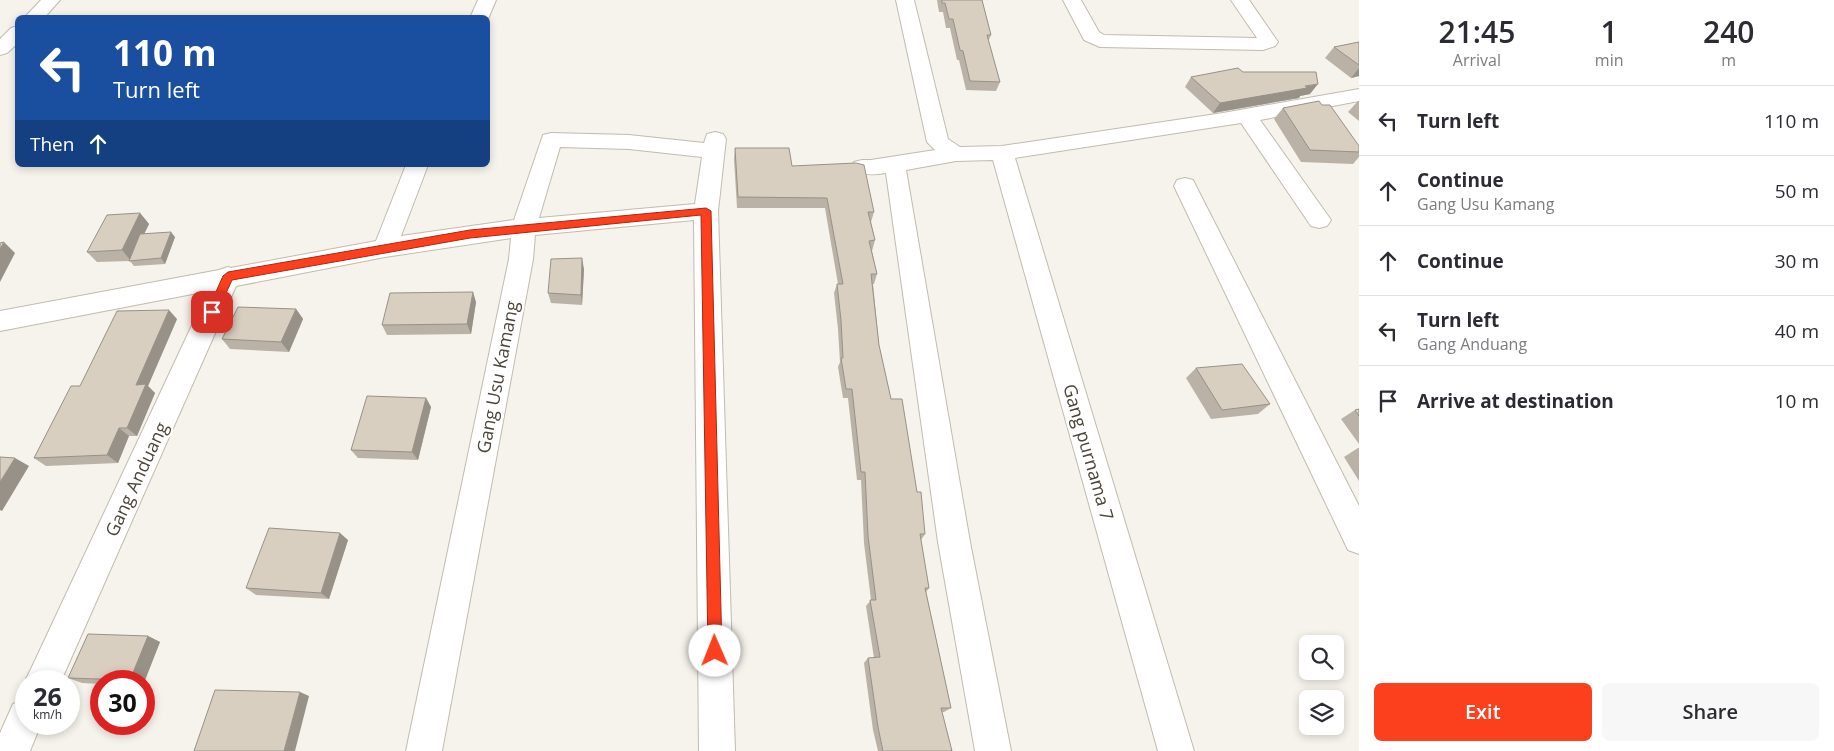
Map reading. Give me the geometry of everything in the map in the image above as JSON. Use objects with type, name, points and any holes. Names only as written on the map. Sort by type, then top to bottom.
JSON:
[{"type":"street","points":[[36,15],[51,0]]},
{"type":"street","points":[[480,15],[487,0]]},
{"type":"street","points":[[905,0],[938,142],[956,154]]},
{"type":"street","points":[[1072,0],[1091,36],[1100,41],[1263,44],[1268,42],[1240,0]]},
{"type":"street","points":[[0,49],[15,35]]},
{"type":"street","points":[[862,167],[871,168],[956,154],[1002,153],[1246,115],[1359,95]]},
{"type":"street","points":[[1246,115],[1318,220]]},
{"type":"street","name":"Gang Usu Kamang","points":[[424,751],[521,259],[524,228],[551,140],[714,145],[706,211]]},
{"type":"street","name":"Gang purnama 7","points":[[1002,153],[1176,751]]},
{"type":"street","points":[[385,248],[416,167]]},
{"type":"street","points":[[897,173],[954,542],[993,751]]},
{"type":"street","points":[[1185,186],[1359,539]]},
{"type":"street","points":[[4,326],[228,276],[470,234],[706,211],[717,751]]},
{"type":"street","name":"Gang Anduang","points":[[48,670],[228,276]]},
{"type":"street","points":[[11,751],[18,735]]},
{"type":"building","points":[[942,0],[982,0],[991,35],[987,35],[1000,82],[970,81],[953,19],[949,19],[945,3],[942,3]]},
{"type":"building","points":[[1359,42],[1359,65],[1334,47]]},
{"type":"building","points":[[1238,68],[1243,72],[1316,72],[1318,84],[1305,86],[1307,88],[1220,103],[1191,77]]},
{"type":"building","points":[[1319,101],[1322,105],[1330,105],[1359,146],[1359,152],[1310,150],[1283,108]]},
{"type":"building","points":[[735,148],[789,148],[792,166],[856,163],[864,165],[874,212],[868,212],[875,240],[869,241],[877,274],[871,274],[879,345],[891,399],[902,399],[917,492],[921,492],[925,534],[920,534],[929,588],[925,588],[951,708],[941,708],[952,751],[883,751],[868,658],[880,657],[870,600],[876,600],[868,536],[865,472],[861,472],[852,389],[846,389],[841,358],[843,358],[841,320],[837,284],[843,284],[827,198],[738,197]]},
{"type":"building","points":[[140,213],[122,250],[87,252],[107,215]]},
{"type":"building","points":[[171,232],[161,258],[129,261],[140,234]]},
{"type":"building","points":[[582,258],[581,295],[548,293],[551,259]]},
{"type":"building","points":[[473,292],[467,324],[382,325],[390,293]]},
{"type":"building","points":[[238,307],[296,309],[281,342],[222,339]]},
{"type":"building","points":[[169,310],[136,385],[146,384],[127,428],[119,428],[107,455],[34,458],[71,386],[80,386],[117,311]]},
{"type":"building","points":[[1242,364],[1270,404],[1222,410],[1196,368]]},
{"type":"building","points":[[367,396],[426,398],[412,452],[351,450]]},
{"type":"building","points":[[0,457],[15,458],[0,482]]},
{"type":"building","points":[[269,528],[340,533],[321,593],[246,588]]},
{"type":"building","points":[[88,634],[148,636],[134,670],[90,670],[90,679],[80,678],[80,670],[72,670]]},
{"type":"building","points":[[215,690],[300,692],[284,751],[194,751]]},
{"type":"route","points":[[212,312],[228,276],[470,234],[516,228],[706,211],[715,651]]}]
